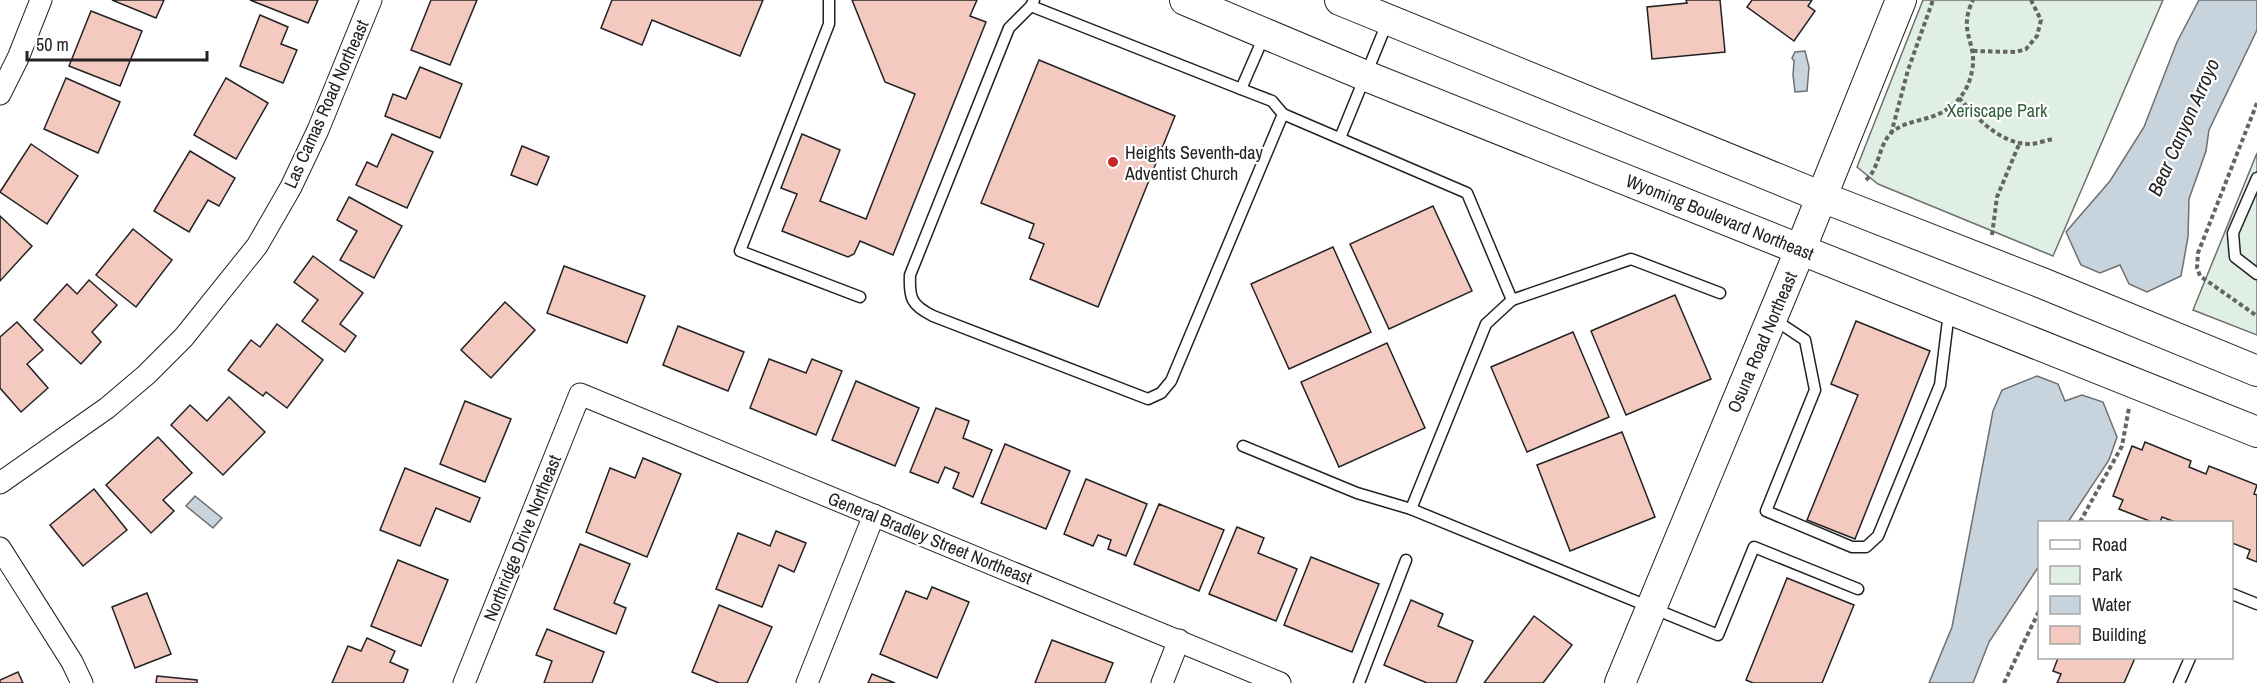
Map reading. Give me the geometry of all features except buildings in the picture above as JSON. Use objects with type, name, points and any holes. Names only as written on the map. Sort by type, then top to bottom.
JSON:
[{"type":"main road","name":"Wyoming Boulevard Northeast","points":[[1185,0],[1366,76],[2257,432]]},
{"type":"main road","points":[[1340,0],[1822,197],[2042,283],[2257,371]]},
{"type":"main road","name":"Osuna Road Northeast","points":[[1620,683],[1822,197],[1901,0]]},
{"type":"street","points":[[0,94],[41,0]]},
{"type":"street","name":"Las Camas Road Northeast","points":[[0,483],[107,408],[146,375],[184,337],[257,246],[291,187],[318,130],[371,0]]},
{"type":"street","name":"General Bradley Street Northeast","points":[[580,394],[1280,683]]},
{"type":"street","name":"Northridge Drive Northeast","points":[[464,683],[580,394]]},
{"type":"street","points":[[807,683],[874,515]]},
{"type":"street","points":[[0,548],[72,662],[82,683]]},
{"type":"street","points":[[1162,683],[1179,640]]},
{"type":"lane","points":[[829,0],[829,24],[740,251],[860,297]]},
{"type":"lane","points":[[1284,114],[1171,381],[1161,393],[1148,399],[933,316],[921,310],[913,301],[910,291],[910,275],[1009,28],[1032,3],[1272,101],[1284,114],[1467,193],[1512,300]]},
{"type":"lane","points":[[1340,138],[1388,20]]},
{"type":"lane","points":[[1241,89],[1265,33]]},
{"type":"lane","points":[[2257,178],[2233,233],[2235,257],[2257,274]]},
{"type":"lane","points":[[1411,509],[1486,324],[1512,300],[1631,259],[1720,293]]},
{"type":"lane","points":[[1772,318],[1804,340],[1815,390],[1766,511],[1852,547],[1866,547],[1878,536],[1940,385],[1950,309]]},
{"type":"lane","points":[[1243,446],[1357,493],[1411,509],[1718,635],[1754,547],[1858,589]]},
{"type":"lane","points":[[1359,683],[1406,560]]},
{"type":"lane","points":[[2233,594],[2257,604]]},
{"type":"lane","points":[[2179,683],[2189,659]]},
{"type":"path","points":[[1866,180],[1873,174],[1881,151],[1891,134],[1908,70],[1933,0]]},
{"type":"path","points":[[1891,134],[1916,121],[1933,117],[1954,105],[1966,88],[1972,71],[1973,51],[1965,24],[1972,0]]},
{"type":"path","points":[[1973,51],[2016,52],[2026,49],[2037,36],[2041,20],[2031,0]]},
{"type":"path","points":[[1959,98],[1989,128],[2011,140],[2030,144],[2053,139]]},
{"type":"path","points":[[1992,237],[1997,197],[2020,142]]},
{"type":"path","points":[[2081,521],[2122,446],[2129,408]]},
{"type":"path","points":[[2004,683],[2038,613]]},
{"type":"green space","name":"Xeriscape Park","points":[[1923,0],[2163,0],[2053,256],[1878,184],[1857,167]]},
{"type":"green space","points":[[2257,153],[2257,335],[2193,310]]},
{"type":"water","name":"Bear Canyon Arroyo","points":[[2199,0],[2257,0],[2257,30],[2209,130],[2206,151],[2189,199],[2188,237],[2181,276],[2147,292],[2129,284],[2120,265],[2100,273],[2081,265],[2066,232],[2110,181],[2144,127],[2177,42]]},
{"type":"water","points":[[1805,51],[1809,67],[1807,91],[1795,92],[1792,58],[1795,52]]},
{"type":"water","points":[[2037,376],[2058,384],[2065,401],[2082,395],[2103,402],[2117,437],[2109,460],[2069,521],[2038,521],[2038,568],[1989,642],[1973,683],[1929,683],[1952,627],[1993,411],[2002,390]]},
{"type":"water","points":[[195,496],[222,518],[213,528],[186,506]]},
{"type":"place","name":"Heights Seventh-day Adventist Church","points":[[1113,162]]}]
